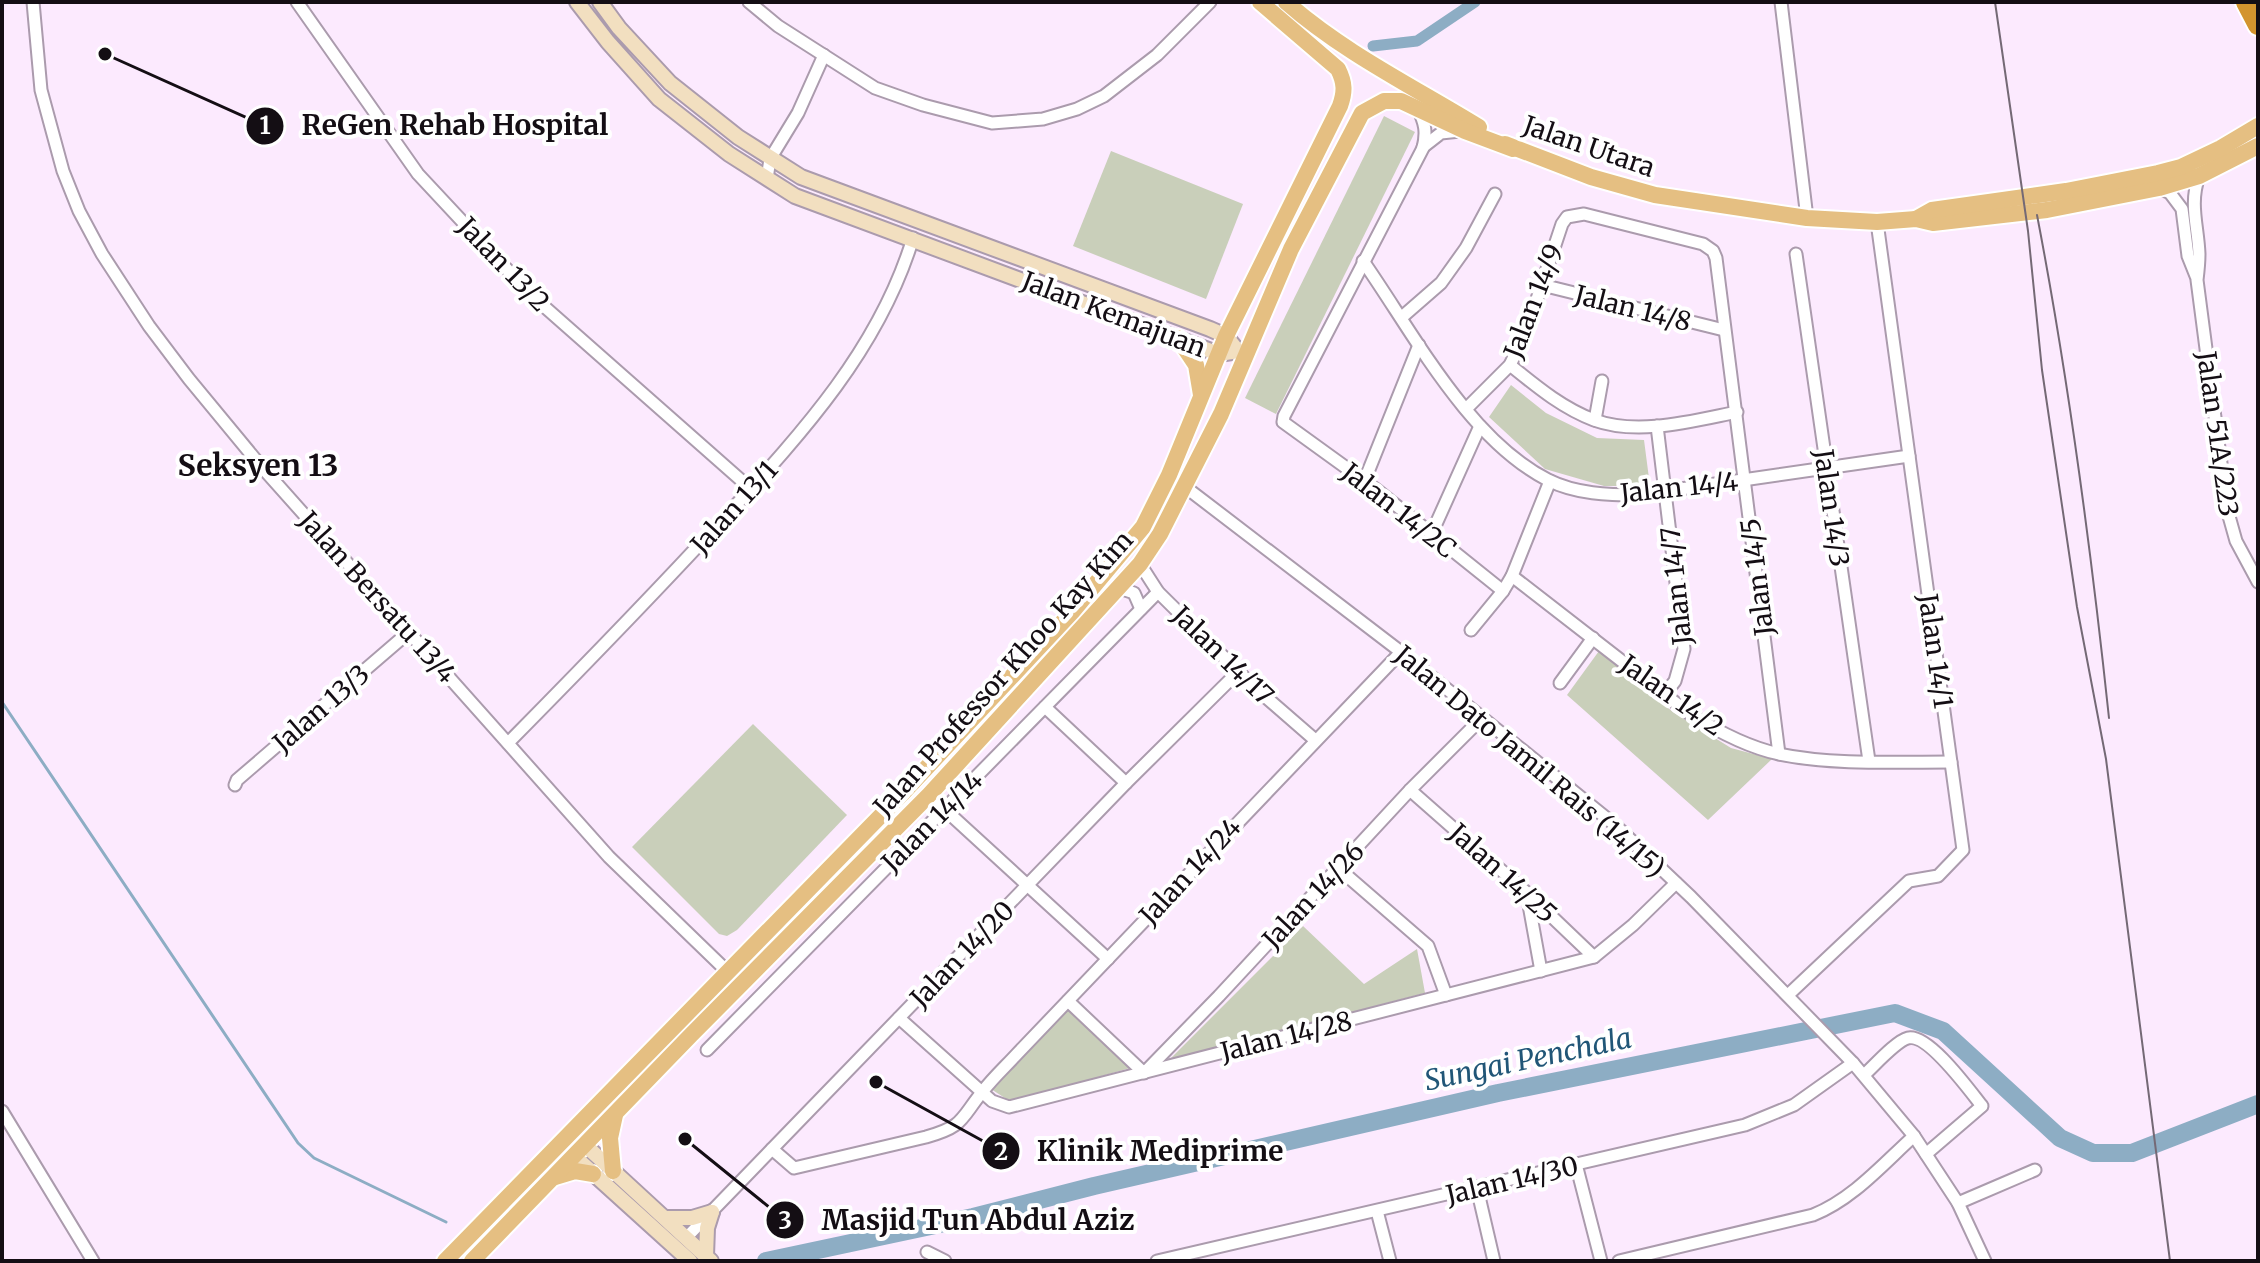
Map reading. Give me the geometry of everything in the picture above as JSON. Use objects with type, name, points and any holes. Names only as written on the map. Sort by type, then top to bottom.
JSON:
[{"type":"highway","points":[[2246,2],[2258,25]]},
{"type":"main road","name":"Jalan Kemajuan","points":[[577,2],[659,99],[729,154],[795,196],[1219,354],[1238,351],[1226,336],[801,177],[770,159],[670,83],[600,2]]},
{"type":"main road","name":"Jalan Professor Khoo Kay Kim","points":[[445,1261],[991,699],[1072,612],[1143,527],[1169,475],[1226,336],[1344,94],[1344,81],[1338,69],[1260,2]]},
{"type":"main road","name":"Jalan Utara","points":[[1286,2],[1330,37],[1407,87],[1513,149],[1640,191],[1807,218],[1877,222],[1916,219],[1933,223],[2047,210],[2159,188],[2199,176],[2258,146]]},
{"type":"main road","name":"Jalan Professor Khoo Kay Kim","points":[[472,1261],[577,1150],[929,795],[1140,564],[1160,534],[1221,414],[1291,249],[1362,113],[1384,101],[1401,101],[1513,149]]},
{"type":"main road","name":"Jalan Utara","points":[[1916,219],[1932,210],[2066,191],[2169,170],[2221,148],[2258,126]]},
{"type":"main road","points":[[1205,442],[1214,410],[1238,351],[1274,274],[1291,249]]},
{"type":"main road","points":[[1087,305],[1095,297],[1094,286]]},
{"type":"main road","points":[[1178,338],[1196,365],[1201,396]]},
{"type":"main road","points":[[607,1093],[580,1129],[577,1150],[593,1174],[662,1236],[700,1260]]},
{"type":"main road","points":[[613,1171],[610,1138],[616,1113]]},
{"type":"main road","points":[[577,1150],[613,1171],[686,1238],[686,1248],[700,1260]]},
{"type":"main road","points":[[532,1172],[577,1150]]},
{"type":"main road","points":[[553,1178],[575,1171],[593,1174]]},
{"type":"main road","points":[[665,1218],[692,1218],[712,1212]]},
{"type":"main road","points":[[700,1260],[712,1212]]},
{"type":"main road","points":[[662,1236],[686,1238]]},
{"type":"street","name":"Jalan Bersatu 13/4","points":[[33,2],[41,90],[48,123],[79,211],[140,313],[189,379],[260,465],[609,857],[741,985]]},
{"type":"street","name":"Jalan 13/2","points":[[297,2],[418,174],[434,192],[530,294],[751,489]]},
{"type":"street","points":[[749,2],[778,26],[875,88],[923,105],[992,123],[1043,119],[1077,109],[1104,96],[1157,55],[1210,2]]},
{"type":"street","points":[[1781,2],[1807,218]]},
{"type":"street","points":[[767,179],[770,159],[798,113],[824,55]]},
{"type":"street","points":[[1363,261],[1423,148],[1426,126],[1418,109]]},
{"type":"street","points":[[1423,148],[1441,133],[1465,131]]},
{"type":"street","name":"Jalan 51A/223","points":[[2199,176],[2193,192],[2199,254],[2197,280],[2230,525],[2241,554],[2258,582]]},
{"type":"street","name":"Jalan 51A/223","points":[[2159,188],[2170,193],[2182,209],[2188,256],[2197,280]]},
{"type":"street","points":[[1402,317],[1441,283],[1466,248],[1495,194]]},
{"type":"street","name":"Jalan 14/9","points":[[1466,409],[1510,365],[1526,332],[1567,217],[1584,214],[1703,244],[1713,251],[1716,258]]},
{"type":"street","name":"Jalan 14/1","points":[[1792,999],[1909,881],[1938,876],[1963,850],[1877,222]]},
{"type":"street","name":"Jalan 13/1","points":[[508,743],[629,621],[822,407],[864,349],[895,289],[913,238]]},
{"type":"street","name":"Jalan 14/3","points":[[1796,254],[1869,761]]},
{"type":"street","name":"Jalan 14/5","points":[[1716,258],[1779,754]]},
{"type":"street","name":"Jalan 14/4","points":[[1363,261],[1419,345],[1480,426],[1516,460],[1550,481],[1605,495],[1639,495],[1909,456]]},
{"type":"street","name":"Jalan 14/2C","points":[[1363,261],[1284,416],[1284,425],[1364,482],[1503,591]]},
{"type":"street","name":"Jalan 14/8","points":[[1542,285],[1724,330]]},
{"type":"street","points":[[1364,482],[1419,345]]},
{"type":"street","points":[[1510,365],[1551,398],[1595,420],[1657,426],[1737,412]]},
{"type":"street","points":[[1595,420],[1602,381]]},
{"type":"street","points":[[1431,535],[1480,426]]},
{"type":"street","name":"Jalan 14/7","points":[[1657,426],[1684,649],[1675,681],[1664,695]]},
{"type":"street","points":[[1471,630],[1512,576],[1550,481]]},
{"type":"street","name":"Jalan Dato Jamil Rais (14/15)","points":[[1184,486],[1401,652],[1615,825],[1676,883],[1838,1047],[1914,1136],[1958,1203],[1985,1261]]},
{"type":"street","name":"Jalan 14/17","points":[[1140,564],[1158,592],[1314,739]]},
{"type":"street","name":"Jalan 14/2","points":[[1512,576],[1664,695],[1713,728],[1747,744],[1779,754],[1869,761],[1951,762]]},
{"type":"street","points":[[1119,588],[1134,593],[1141,609]]},
{"type":"street","name":"Jalan 14/14","points":[[707,1050],[1158,592]]},
{"type":"street","name":"Jalan 13/3","points":[[235,785],[237,780],[409,632]]},
{"type":"street","points":[[1560,683],[1593,638]]},
{"type":"street","name":"Jalan 14/24","points":[[772,1149],[794,1168],[947,1131],[965,1118],[981,1092],[1314,739],[1401,652]]},
{"type":"street","name":"Jalan 14/20","points":[[686,1238],[1126,783],[1239,671]]},
{"type":"street","points":[[1045,707],[1126,783]]},
{"type":"street","name":"Jalan 14/26","points":[[1144,1073],[1410,790],[1482,718]]},
{"type":"street","name":"Jalan 14/25","points":[[1410,790],[1594,957]]},
{"type":"street","points":[[929,795],[1108,959]]},
{"type":"street","points":[[1338,868],[1428,946],[1446,995]]},
{"type":"street","name":"Jalan 14/28","points":[[899,1018],[992,1101],[1009,1107],[1594,957],[1676,883]]},
{"type":"street","points":[[1527,893],[1541,971]]},
{"type":"street","points":[[1068,1001],[1144,1073]]},
{"type":"street","points":[[1864,1075],[1907,1038],[1917,1038],[1932,1048],[1982,1106],[1926,1154]]},
{"type":"street","name":"Jalan 14/30","points":[[1157,1261],[1745,1125],[1801,1101],[1853,1063]]},
{"type":"street","points":[[2,1111],[91,1258],[78,1261]]},
{"type":"street","points":[[1619,1261],[1813,1215],[1856,1189],[1914,1136]]},
{"type":"street","points":[[1576,1164],[1601,1261]]},
{"type":"street","points":[[1958,1203],[2035,1170]]},
{"type":"street","points":[[1477,1188],[1494,1261]]},
{"type":"street","points":[[1377,1211],[1390,1261]]},
{"type":"street","points":[[927,1252],[945,1261]]},
{"type":"green space","points":[[1384,116],[1415,132],[1276,414],[1245,398]]},
{"type":"green space","points":[[1111,151],[1243,204],[1206,299],[1073,246]]},
{"type":"green space","points":[[1511,385],[1546,413],[1597,438],[1644,440],[1650,486],[1604,486],[1545,469],[1489,417]]},
{"type":"green space","points":[[1599,651],[1673,712],[1731,748],[1772,759],[1708,820],[1567,695]]},
{"type":"green space","points":[[753,724],[847,815],[737,930],[727,936],[719,934],[632,847]]},
{"type":"green space","points":[[1303,926],[1364,984],[1417,949],[1425,993],[1169,1060]]},
{"type":"green space","points":[[1068,1008],[1130,1068],[1011,1102],[991,1089]]},
{"type":"waterway","points":[[1373,46],[1417,41],[1475,2]]},
{"type":"waterway","points":[[2,702],[298,1143],[314,1158],[446,1222]]},
{"type":"waterway","name":"Sungai Penchala","points":[[766,1261],[973,1217],[1498,1093],[1895,1013],[1943,1031],[2060,1138],[2093,1153],[2132,1153],[2258,1104]]},
{"type":"tram line","points":[[1995,2],[2028,231],[2042,370],[2077,607],[2106,759],[2170,1261]]},
{"type":"tram line","points":[[2037,215],[2078,465],[2109,718]]},
{"type":"place","name":"ReGen Rehab Hospital","points":[[105,54]]},
{"type":"place","name":"Klinik Mediprime","points":[[876,1082]]},
{"type":"place","name":"Masjid Tun Abdul Aziz","points":[[685,1139]]},
{"type":"district","name":"Seksyen 13","points":[[258,465]]}]
